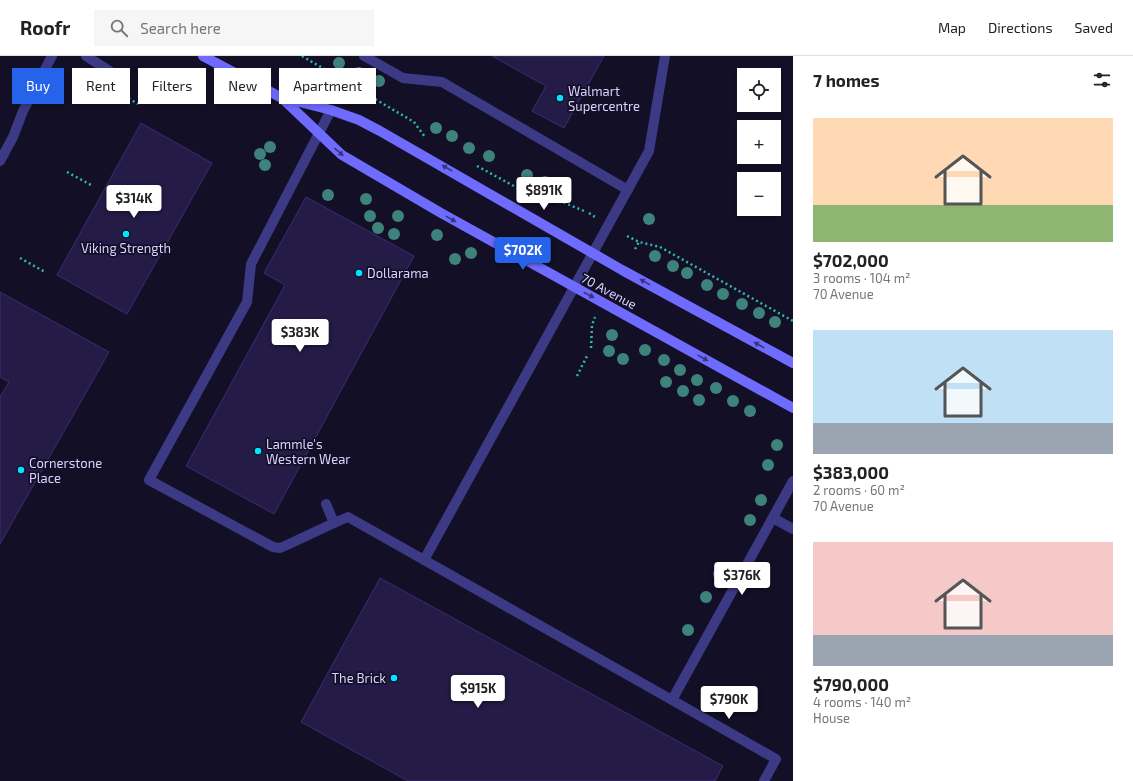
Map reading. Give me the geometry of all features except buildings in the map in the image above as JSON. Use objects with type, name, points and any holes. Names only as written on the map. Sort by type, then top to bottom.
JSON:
[{"type":"street","points":[[0,161],[52,56]]},
{"type":"street","points":[[86,56],[105,68]]},
{"type":"street","name":"70 Avenue","points":[[203,56],[218,60],[279,96]]},
{"type":"street","points":[[364,56],[403,78],[442,82],[628,190]]},
{"type":"street","points":[[424,560],[649,151],[665,56]]},
{"type":"street","name":"70 Avenue","points":[[288,104],[342,155],[441,213],[793,408]]},
{"type":"street","name":"70 Avenue","points":[[307,104],[331,110],[359,120],[386,134],[622,270],[793,363]]},
{"type":"street","points":[[331,110],[318,132],[251,264],[247,302],[150,480],[273,547],[280,548],[348,517],[776,759],[764,781]]},
{"type":"street","points":[[672,700],[793,481]]},
{"type":"street","points":[[326,504],[334,523]]},
{"type":"street","points":[[773,518],[793,529]]},
{"type":"path","points":[[302,56],[414,122],[427,139]]},
{"type":"path","points":[[130,99],[138,104]]},
{"type":"path","points":[[475,165],[536,198],[565,203],[584,211]]},
{"type":"path","points":[[67,172],[93,186]]},
{"type":"path","points":[[627,236],[639,242],[660,247],[793,321]]},
{"type":"path","points":[[635,249],[639,242]]},
{"type":"path","points":[[20,258],[46,272]]},
{"type":"path","points":[[591,348],[592,325],[595,317]]},
{"type":"path","points":[[577,376],[588,354]]},
{"type":"place","name":"Walmart Supercentre","points":[[560,98]]},
{"type":"place","name":"Viking Strength","points":[[126,234]]},
{"type":"place","name":"Dollarama","points":[[359,273]]},
{"type":"place","name":"Lammle's Western Wear","points":[[258,451]]},
{"type":"place","name":"Cornerstone Place","points":[[21,470]]},
{"type":"place","name":"The Brick","points":[[394,678]]}]
